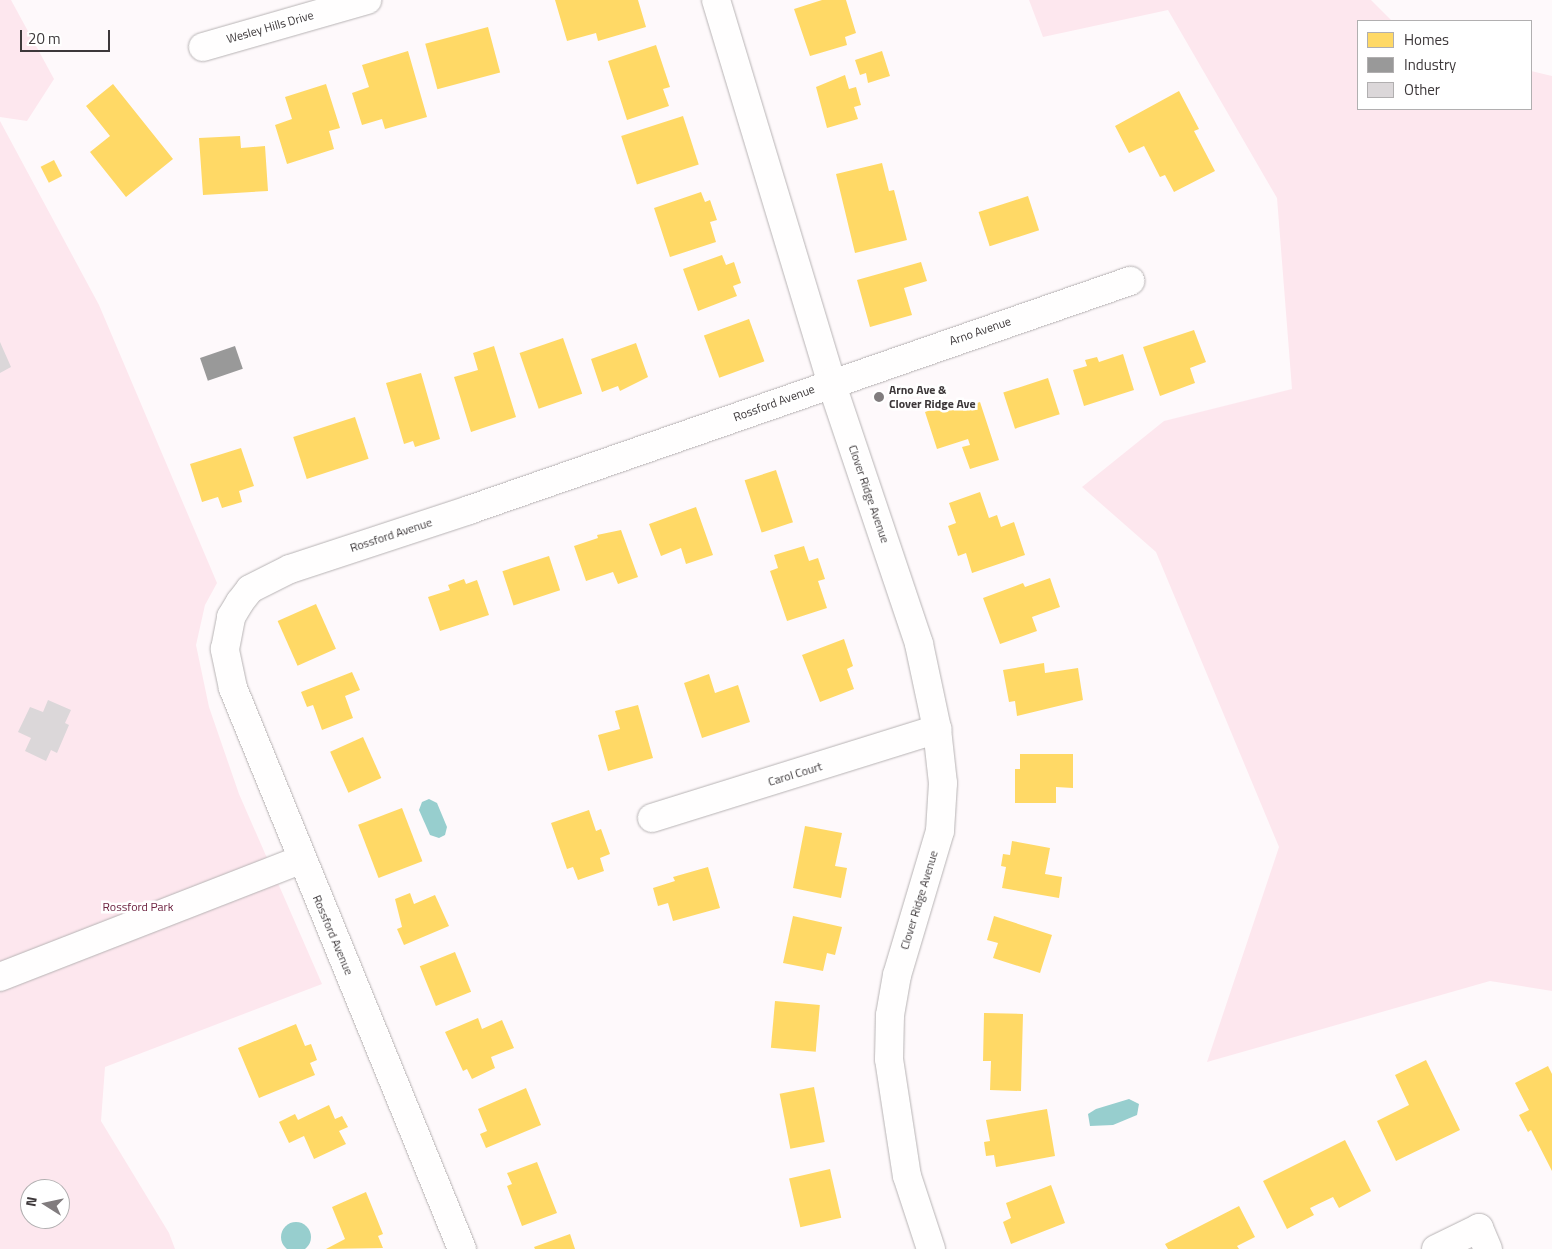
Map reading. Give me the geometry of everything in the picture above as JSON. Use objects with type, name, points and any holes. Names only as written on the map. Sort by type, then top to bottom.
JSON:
[{"type":"street","name":"Wesley Hills Drive","points":[[203,47],[367,0]]},
{"type":"street","name":"Rossford Avenue","points":[[462,1249],[302,858],[226,666],[225,649],[231,617],[250,589],[290,569],[469,510],[831,382],[716,0]]},
{"type":"street","name":"Arno Avenue","points":[[831,382],[1130,281]]},
{"type":"street","name":"Clover Ridge Avenue","points":[[831,382],[919,644],[938,729],[942,783],[940,830],[897,975],[890,1015],[889,1059],[906,1176],[931,1249]]},
{"type":"street","name":"Carol Court","points":[[652,818],[938,729]]},
{"type":"street","points":[[0,976],[302,858]]},
{"type":"street","points":[[1436,1249],[1479,1228],[1488,1249]]},
{"type":"green space","points":[[0,0],[11,0],[54,79],[27,121],[0,117]]},
{"type":"green space","points":[[1029,0],[1371,0],[1391,20],[1357,20],[1357,110],[1532,110],[1532,71],[1552,76],[1552,991],[1490,981],[1207,1062],[1279,847],[1156,552],[1082,487],[1164,421],[1292,389],[1277,198],[1168,10],[1043,37]]},
{"type":"green space","name":"Rossford Park","points":[[0,121],[99,305],[217,583],[205,605],[196,645],[209,707],[239,794],[322,984],[105,1067],[101,1121],[169,1233],[175,1249],[0,1249]]},
{"type":"water","points":[[429,799],[437,803],[447,827],[445,835],[439,838],[430,835],[419,810],[422,802]]},
{"type":"water","points":[[1129,1099],[1139,1104],[1137,1115],[1113,1125],[1090,1126],[1088,1114],[1096,1109]]},
{"type":"water","points":[[290,1223],[302,1223],[310,1231],[310,1243],[304,1250],[288,1250],[282,1243],[282,1231]]},
{"type":"building: Homes","points":[[555,0],[638,0],[646,27],[598,41],[596,33],[567,41]]},
{"type":"building: Homes","points":[[822,0],[846,0],[856,33],[845,37],[847,45],[810,56],[794,9]]},
{"type":"building: Homes","points":[[488,27],[500,72],[437,89],[425,44]]},
{"type":"building: Homes","points":[[656,45],[670,87],[663,89],[669,106],[627,120],[608,61]]},
{"type":"building: Homes","points":[[408,51],[427,117],[385,129],[382,119],[362,125],[352,93],[369,87],[362,65]]},
{"type":"building: Homes","points":[[882,51],[890,76],[868,83],[866,73],[860,75],[855,60]]},
{"type":"building: Homes","points":[[845,75],[849,89],[856,87],[861,105],[854,107],[858,119],[827,128],[816,87]]},
{"type":"building: Homes","points":[[113,84],[173,159],[126,197],[90,152],[110,136],[86,106]]},
{"type":"building: Homes","points":[[326,84],[340,128],[329,131],[334,149],[287,164],[275,125],[292,119],[285,97]]},
{"type":"building: Homes","points":[[1179,91],[1199,129],[1194,131],[1215,171],[1174,192],[1165,175],[1160,177],[1144,146],[1129,153],[1115,126]]},
{"type":"building: Homes","points":[[683,116],[699,165],[637,185],[621,136]]},
{"type":"building: Homes","points":[[240,136],[241,148],[265,146],[268,191],[203,195],[199,138]]},
{"type":"building: Homes","points":[[54,160],[62,176],[49,183],[41,167]]},
{"type":"building: Homes","points":[[882,163],[889,191],[894,190],[907,240],[855,253],[836,174]]},
{"type":"building: Homes","points":[[701,192],[705,202],[710,200],[717,220],[710,222],[716,242],[670,257],[654,208]]},
{"type":"building: Homes","points":[[1028,196],[1039,230],[990,246],[979,212]]},
{"type":"building: Homes","points":[[722,255],[726,265],[734,262],[741,283],[733,286],[737,296],[698,311],[683,269]]},
{"type":"building: Homes","points":[[921,262],[927,281],[904,288],[912,315],[870,327],[857,280]]},
{"type":"building: Homes","points":[[749,319],[764,361],[719,378],[704,335]]},
{"type":"building: Homes","points":[[1194,330],[1206,362],[1190,368],[1195,383],[1160,396],[1143,347]]},
{"type":"building: Homes","points":[[563,338],[582,394],[539,409],[520,353]]},
{"type":"building: Homes","points":[[636,343],[648,377],[620,391],[618,386],[602,392],[591,359]]},
{"type":"building: Homes","points":[[494,346],[516,417],[471,432],[454,377],[478,370],[473,353]]},
{"type":"building: Homes","points":[[1123,354],[1134,390],[1084,406],[1073,370],[1087,366],[1085,360],[1097,357],[1099,362]]},
{"type":"building: Homes","points":[[421,373],[440,439],[415,447],[413,441],[404,444],[386,383]]},
{"type":"building: Homes","points":[[1048,378],[1060,414],[1015,429],[1003,393]]},
{"type":"building: Homes","points":[[960,400],[962,408],[980,402],[999,460],[970,469],[962,447],[970,445],[968,439],[937,449],[925,412]]},
{"type":"building: Homes","points":[[355,417],[369,459],[307,479],[293,437]]},
{"type":"building: Homes","points":[[241,448],[254,486],[239,491],[242,502],[222,508],[218,497],[202,502],[190,464]]},
{"type":"building: Homes","points":[[776,470],[793,522],[762,533],[745,480]]},
{"type":"building: Homes","points":[[980,492],[989,518],[997,515],[1001,527],[1014,522],[1025,555],[972,573],[966,553],[958,556],[948,526],[956,523],[949,503]]},
{"type":"building: Homes","points":[[696,507],[713,555],[686,564],[681,548],[661,556],[649,524]]},
{"type":"building: Homes","points":[[621,530],[638,577],[618,584],[613,572],[586,581],[574,546],[598,538],[597,535]]},
{"type":"building: Homes","points":[[804,546],[809,561],[818,558],[825,579],[818,581],[827,608],[787,621],[770,571],[778,568],[774,555]]},
{"type":"building: Homes","points":[[549,556],[560,590],[514,605],[502,571]]},
{"type":"building: Homes","points":[[1050,578],[1060,607],[1032,617],[1037,631],[1000,644],[983,598],[1023,583],[1025,587]]},
{"type":"building: Homes","points":[[464,579],[466,584],[477,580],[489,615],[440,631],[428,597],[450,590],[448,585]]},
{"type":"building: Homes","points":[[316,604],[336,649],[298,666],[278,621]]},
{"type":"building: Homes","points":[[844,639],[853,666],[847,669],[854,689],[820,702],[802,655]]},
{"type":"building: Homes","points":[[1044,663],[1045,673],[1078,668],[1083,700],[1017,716],[1015,701],[1009,702],[1003,670]]},
{"type":"building: Homes","points":[[352,672],[360,690],[345,696],[353,718],[322,730],[313,705],[307,707],[301,692]]},
{"type":"building: Homes","points":[[709,674],[715,693],[738,685],[750,722],[702,738],[684,683]]},
{"type":"building: Homes","points":[[638,705],[653,758],[608,771],[598,735],[620,729],[615,711]]},
{"type":"building: Homes","points":[[363,737],[381,778],[348,793],[330,752]]},
{"type":"building: Homes","points":[[1020,754],[1073,754],[1073,788],[1056,787],[1056,803],[1015,803],[1015,769],[1020,769]]},
{"type":"building: Homes","points":[[402,808],[422,861],[379,878],[358,825]]},
{"type":"building: Homes","points":[[589,810],[596,831],[601,829],[610,854],[600,858],[604,871],[578,880],[573,867],[567,869],[551,823]]},
{"type":"building: Homes","points":[[805,826],[842,833],[835,866],[847,868],[841,898],[793,888]]},
{"type":"building: Homes","points":[[1012,841],[1050,848],[1045,874],[1062,877],[1059,898],[1002,888],[1006,867],[1001,866],[1003,854],[1010,855]]},
{"type":"building: Homes","points":[[708,867],[720,908],[673,921],[668,903],[658,906],[653,888],[675,881],[673,877]]},
{"type":"building: Homes","points":[[410,893],[414,904],[435,895],[449,926],[404,945],[397,929],[402,927],[395,899]]},
{"type":"building: Homes","points":[[793,916],[842,927],[835,955],[827,953],[823,971],[783,963]]},
{"type":"building: Homes","points":[[994,916],[1052,935],[1040,973],[993,958],[998,943],[987,940]]},
{"type":"building: Homes","points":[[455,952],[471,992],[436,1006],[420,966]]},
{"type":"building: Homes","points":[[775,1001],[820,1005],[816,1052],[771,1048]]},
{"type":"building: Homes","points":[[984,1013],[1023,1014],[1021,1091],[990,1090],[991,1061],[983,1061]]},
{"type":"building: Homes","points":[[478,1018],[482,1029],[502,1020],[514,1048],[491,1057],[495,1068],[472,1079],[467,1069],[463,1071],[445,1032]]},
{"type":"building: Homes","points":[[296,1024],[305,1046],[311,1044],[317,1060],[310,1063],[315,1075],[259,1098],[238,1048]]},
{"type":"building: Homes","points":[[1426,1060],[1460,1130],[1396,1161],[1377,1121],[1409,1105],[1395,1075]]},
{"type":"building: Homes","points":[[1548,1066],[1552,1074],[1552,1171],[1531,1130],[1528,1132],[1519,1115],[1529,1110],[1515,1083]]},
{"type":"building: Homes","points":[[814,1087],[825,1142],[790,1149],[780,1094]]},
{"type":"building: Homes","points":[[526,1088],[541,1125],[486,1148],[480,1134],[487,1131],[478,1109]]},
{"type":"building: Homes","points":[[329,1105],[335,1119],[342,1116],[348,1127],[339,1131],[346,1144],[314,1159],[304,1136],[289,1143],[279,1122],[295,1114],[298,1120]]},
{"type":"building: Homes","points":[[1047,1109],[1055,1156],[996,1167],[994,1155],[986,1156],[984,1142],[990,1141],[986,1120]]},
{"type":"building: Homes","points":[[1345,1140],[1371,1191],[1339,1208],[1333,1197],[1310,1208],[1314,1215],[1287,1229],[1263,1181]]},
{"type":"building: Homes","points":[[537,1162],[557,1213],[522,1226],[507,1186],[512,1184],[507,1173]]},
{"type":"building: Homes","points":[[830,1169],[841,1218],[800,1227],[789,1178]]},
{"type":"building: Homes","points":[[1051,1185],[1065,1223],[1011,1244],[1003,1222],[1011,1218],[1006,1203]]},
{"type":"building: Homes","points":[[366,1192],[383,1234],[378,1236],[383,1248],[326,1249],[345,1239],[332,1207]]},
{"type":"building: Homes","points":[[1239,1206],[1255,1237],[1237,1246],[1239,1249],[1168,1249],[1165,1244]]},
{"type":"building: Homes","points":[[570,1234],[575,1249],[535,1249],[534,1247]]},
{"type":"building: Industry","points":[[235,346],[243,369],[208,381],[200,358]]},
{"type":"building: Other","points":[[0,342],[11,367],[0,373]]},
{"type":"building: Other","points":[[48,700],[71,710],[65,723],[69,725],[57,753],[51,750],[46,761],[25,751],[31,738],[18,732],[30,707],[43,712]]},
{"type":"place","name":"Arno Ave & Clover Ridge Ave","points":[[879,397]]}]
